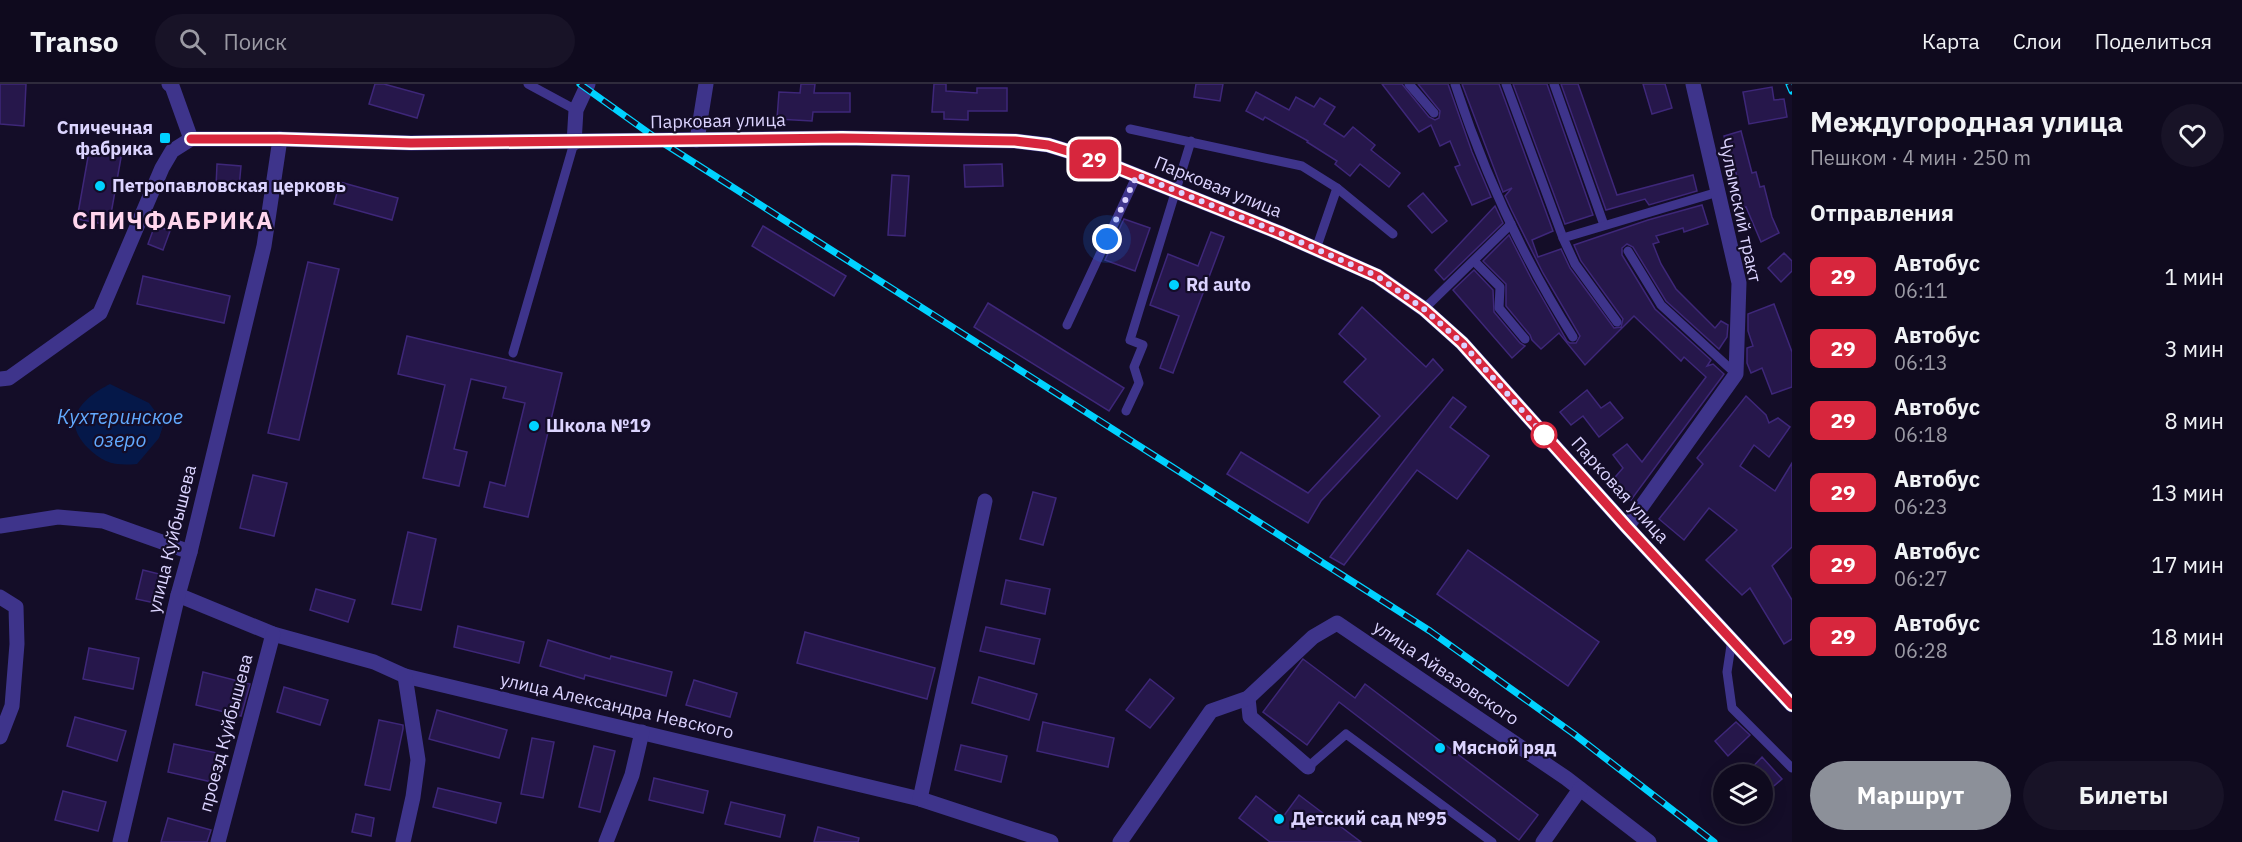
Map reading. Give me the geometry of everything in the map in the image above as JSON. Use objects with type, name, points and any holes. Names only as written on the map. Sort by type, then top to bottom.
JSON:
[{"type":"street","points":[[0,378],[9,378],[99,313],[162,168],[172,152],[191,139],[172,86],[169,84]]},
{"type":"street","points":[[574,143],[576,110],[588,84]]},
{"type":"street","points":[[697,140],[706,84]]},
{"type":"street","name":"Чулымский тракт","points":[[1693,84],[1738,283],[1736,374]]},
{"type":"street","name":"Парковая улица","points":[[191,139],[411,143],[574,143],[842,138],[1015,141],[1048,145],[1103,162],[1377,276],[1424,309],[1462,343],[1627,527],[1792,705]]},
{"type":"street","name":"улица Куйбышева","points":[[120,842],[264,246],[280,139]]},
{"type":"street","points":[[1627,527],[1736,374]]},
{"type":"street","points":[[920,799],[985,501]]},
{"type":"street","points":[[0,526],[58,518],[103,521],[190,552]]},
{"type":"street","name":"улица Александра Невского","points":[[178,595],[273,634],[374,662],[405,676],[920,799],[1051,842]]},
{"type":"street","points":[[0,597],[16,607],[17,644],[12,706],[0,737]]},
{"type":"street","name":"улица Айвазовского","points":[[1248,698],[1313,637],[1337,623],[1580,789],[1649,842]]},
{"type":"street","name":"проезд Куйбышева","points":[[218,842],[273,634]]},
{"type":"street","points":[[403,842],[418,760],[405,676]]},
{"type":"street","points":[[1120,842],[1211,711],[1248,698],[1250,717],[1308,767]]},
{"type":"street","points":[[606,842],[632,775],[642,732]]},
{"type":"street","points":[[1543,842],[1580,789]]},
{"type":"lane","points":[[528,84],[543,88],[576,110]]},
{"type":"lane","points":[[1409,84],[1434,113]]},
{"type":"lane","points":[[1455,84],[1489,177],[1526,256],[1573,337]]},
{"type":"lane","points":[[1506,84],[1563,238],[1575,264],[1617,321]]},
{"type":"lane","points":[[1554,84],[1604,225]]},
{"type":"lane","points":[[1130,129],[1302,166],[1338,188],[1393,234]]},
{"type":"lane","points":[[1126,411],[1139,383],[1134,367],[1143,345],[1130,340],[1191,141]]},
{"type":"lane","points":[[513,353],[574,143]]},
{"type":"lane","points":[[1067,325],[1137,175]]},
{"type":"lane","points":[[1316,249],[1338,188]]},
{"type":"lane","points":[[1563,238],[1718,192]]},
{"type":"lane","points":[[1424,309],[1511,224]]},
{"type":"lane","points":[[1628,250],[1661,305],[1736,374]]},
{"type":"lane","points":[[1474,261],[1500,287],[1499,308],[1525,339]]},
{"type":"lane","points":[[1732,639],[1726,672],[1732,708],[1792,768]]},
{"type":"lane","points":[[1308,767],[1346,734],[1492,842]]},
{"type":"water","name":"Кухтеринское озеро","points":[[110,384],[149,403],[164,423],[159,438],[137,464],[115,464],[98,457],[79,437],[75,427],[78,410],[91,396]]},
{"type":"building","points":[[0,84],[26,84],[24,126],[0,124]]},
{"type":"building","points":[[375,84],[384,84],[424,95],[417,118],[369,104]]},
{"type":"building","points":[[801,84],[815,84],[814,93],[850,93],[850,112],[813,112],[812,121],[777,119],[779,92],[800,93]]},
{"type":"building","points":[[934,84],[946,84],[946,91],[977,93],[977,88],[1007,88],[1007,111],[968,111],[968,120],[944,119],[944,112],[932,112]]},
{"type":"building","points":[[1196,84],[1223,84],[1220,101],[1194,97]]},
{"type":"building","points":[[1382,84],[1402,84],[1429,117],[1435,120],[1439,118],[1440,111],[1418,84],[1448,84],[1491,197],[1472,205],[1455,167],[1460,165],[1450,141],[1440,146],[1431,125],[1419,132]]},
{"type":"building","points":[[1462,84],[1499,84],[1553,231],[1532,240],[1538,257],[1561,249],[1570,268],[1614,328],[1621,327],[1623,319],[1581,261],[1574,245],[1702,205],[1708,224],[1684,232],[1683,228],[1656,236],[1659,242],[1653,244],[1661,264],[1676,289],[1715,328],[1721,321],[1728,325],[1727,337],[1719,349],[1666,301],[1633,247],[1627,244],[1622,248],[1622,255],[1655,309],[1711,360],[1707,366],[1713,364],[1724,374],[1631,500],[1610,483],[1623,468],[1613,455],[1627,444],[1642,462],[1706,377],[1684,357],[1681,361],[1634,316],[1585,365],[1559,333],[1541,349],[1532,340],[1506,306],[1506,284],[1483,261],[1509,235],[1567,341],[1576,343],[1580,336],[1543,273],[1505,196],[1512,188],[1503,192]]},
{"type":"building","points":[[1513,84],[1547,84],[1593,215],[1565,224]]},
{"type":"building","points":[[1561,84],[1578,84],[1617,195],[1693,175],[1697,191],[1649,205],[1645,199],[1606,210]]},
{"type":"building","points":[[1643,84],[1665,84],[1672,108],[1652,114]]},
{"type":"building","points":[[1772,87],[1774,100],[1784,99],[1787,117],[1749,124],[1743,92]]},
{"type":"building","points":[[1256,92],[1289,110],[1296,97],[1314,107],[1320,98],[1335,107],[1324,124],[1344,137],[1353,127],[1375,145],[1371,150],[1400,173],[1389,187],[1360,164],[1350,176],[1335,164],[1337,161],[1308,141],[1265,117],[1263,120],[1246,111]]},
{"type":"building","points":[[1741,131],[1752,173],[1756,172],[1760,187],[1764,186],[1772,217],[1779,233],[1761,242],[1746,207],[1736,210],[1728,179],[1737,177],[1732,155],[1729,156],[1724,136]]},
{"type":"building","name":"Петропавловская церковь","points":[[90,146],[122,152],[109,225],[77,219]]},
{"type":"building","points":[[217,164],[241,166],[239,188],[216,187]]},
{"type":"building","points":[[1002,164],[1003,186],[965,187],[964,165]]},
{"type":"building","points":[[892,175],[909,176],[905,236],[888,235]]},
{"type":"building","points":[[340,182],[398,198],[392,220],[334,204]]},
{"type":"building","points":[[1423,193],[1447,221],[1432,233],[1408,206]]},
{"type":"building","points":[[1495,206],[1503,223],[1444,280],[1435,270]]},
{"type":"building","points":[[1124,219],[1150,228],[1135,271],[1105,260]]},
{"type":"building","points":[[155,225],[170,231],[163,250],[148,244]]},
{"type":"building","points":[[763,226],[846,276],[834,296],[752,246]]},
{"type":"building","points":[[1211,232],[1224,237],[1173,373],[1160,368],[1179,316],[1150,305],[1168,254],[1198,266]]},
{"type":"building","points":[[1784,253],[1792,261],[1792,271],[1781,282],[1768,268]]},
{"type":"building","points":[[308,262],[339,269],[299,440],[268,433]]},
{"type":"building","points":[[1474,270],[1493,290],[1494,312],[1525,346],[1512,358],[1453,290]]},
{"type":"building","points":[[143,276],[230,296],[224,323],[137,304]]},
{"type":"building","points":[[988,303],[1124,388],[1109,411],[974,327]]},
{"type":"building","points":[[1774,304],[1792,352],[1792,387],[1772,394],[1762,368],[1751,373],[1747,363],[1747,348],[1753,346],[1748,331],[1748,314]]},
{"type":"building","points":[[1362,307],[1426,367],[1433,359],[1443,370],[1321,501],[1308,523],[1227,474],[1241,452],[1308,493],[1380,416],[1344,382],[1366,359],[1339,334]]},
{"type":"building","name":"Школа №19","points":[[407,336],[562,373],[528,517],[484,507],[490,482],[505,486],[525,403],[503,398],[506,387],[471,379],[454,449],[467,452],[459,486],[423,478],[445,385],[398,374]]},
{"type":"building","points":[[1587,390],[1601,408],[1610,402],[1623,418],[1599,437],[1583,416],[1571,425],[1560,412]]},
{"type":"building","points":[[1746,396],[1766,415],[1769,423],[1778,418],[1790,427],[1769,457],[1754,445],[1740,466],[1775,491],[1792,463],[1792,547],[1772,566],[1792,600],[1792,639],[1784,644],[1750,588],[1742,595],[1706,560],[1737,530],[1709,508],[1684,540],[1659,519],[1703,464],[1697,458]]},
{"type":"building","points":[[1453,397],[1466,407],[1450,427],[1489,456],[1457,499],[1417,470],[1344,565],[1330,557]]},
{"type":"building","points":[[253,475],[287,483],[274,536],[240,528]]},
{"type":"building","points":[[1033,492],[1056,498],[1043,545],[1020,539]]},
{"type":"building","points":[[408,532],[436,539],[421,610],[392,604]]},
{"type":"building","points":[[1468,550],[1599,642],[1568,686],[1437,594]]},
{"type":"building","points":[[143,570],[167,576],[160,604],[136,599]]},
{"type":"building","points":[[1006,580],[1050,589],[1045,614],[1001,604]]},
{"type":"building","points":[[316,589],[355,600],[348,622],[310,610]]},
{"type":"building","points":[[458,626],[524,642],[519,663],[454,647]]},
{"type":"building","points":[[986,627],[1040,639],[1034,664],[980,651]]},
{"type":"building","points":[[805,632],[935,668],[927,699],[797,663]]},
{"type":"building","points":[[548,640],[610,659],[611,656],[672,672],[666,696],[585,675],[584,679],[540,666]]},
{"type":"building","points":[[89,648],[139,658],[133,689],[83,679]]},
{"type":"building","points":[[1303,659],[1355,698],[1365,684],[1538,815],[1519,840],[1339,702],[1307,745],[1263,712]]},
{"type":"building","points":[[203,672],[250,684],[241,716],[196,705]]},
{"type":"building","points":[[979,677],[1037,694],[1029,720],[972,703]]},
{"type":"building","points":[[1150,679],[1174,698],[1150,728],[1126,710]]},
{"type":"building","points":[[694,680],[737,693],[730,717],[686,705]]},
{"type":"building","points":[[284,687],[328,700],[320,725],[277,712]]},
{"type":"building","points":[[437,710],[507,730],[499,758],[429,739]]},
{"type":"building","points":[[75,717],[126,731],[117,761],[67,746]]},
{"type":"building","points":[[379,720],[403,725],[390,790],[365,785]]},
{"type":"building","points":[[1043,722],[1114,738],[1108,767],[1037,751]]},
{"type":"building","points":[[1736,722],[1750,735],[1728,756],[1715,741]]},
{"type":"building","points":[[532,738],[554,742],[543,798],[521,794]]},
{"type":"building","points":[[174,744],[222,754],[216,783],[168,772]]},
{"type":"building","points":[[961,745],[1007,756],[1001,782],[955,770]]},
{"type":"building","points":[[594,746],[615,751],[600,812],[579,807]]},
{"type":"building","points":[[1762,757],[1768,764],[1755,764]]},
{"type":"building","points":[[1773,769],[1782,779],[1773,787]]},
{"type":"building","points":[[654,778],[708,791],[703,813],[649,800]]},
{"type":"building","points":[[438,788],[501,803],[496,823],[433,807]]},
{"type":"building","points":[[63,791],[106,802],[98,831],[55,820]]},
{"type":"building","name":"Детский сад №95","points":[[1299,795],[1361,842],[1270,842],[1239,818],[1256,796],[1283,817]]},
{"type":"building","points":[[731,802],[785,815],[780,837],[725,824]]},
{"type":"building","points":[[356,814],[374,818],[371,836],[352,832]]},
{"type":"building","points":[[168,818],[211,830],[207,842],[161,842]]},
{"type":"building","points":[[818,827],[859,838],[858,842],[814,842]]},
{"type":"railway","points":[[580,84],[660,141],[1430,631],[1574,734],[1714,842]]},
{"type":"railway","points":[[1789,84],[1792,91]]},
{"type":"bus line","name":"29","points":[[191,139],[411,143],[574,143],[842,138],[1015,141],[1048,145],[1103,162],[1280,233],[1377,276],[1424,309],[1462,343],[1627,527],[1792,705]]},
{"type":"place","name":"Спичечная фабрика","points":[[165,138]]},
{"type":"place","name":"Петропавловская церковь","points":[[100,186]]},
{"type":"place","name":"Rd auto","points":[[1174,285]]},
{"type":"place","name":"Школа №19","points":[[534,426]]},
{"type":"place","name":"Мясной ряд","points":[[1440,748]]},
{"type":"place","name":"Детский сад №95","points":[[1279,819]]},
{"type":"district","name":"СПИЧФАБРИКА","points":[[173,221]]},
{"type":"route","points":[[1107,239],[1137,175],[1280,233],[1377,276],[1424,309],[1462,343],[1544,435]]}]
